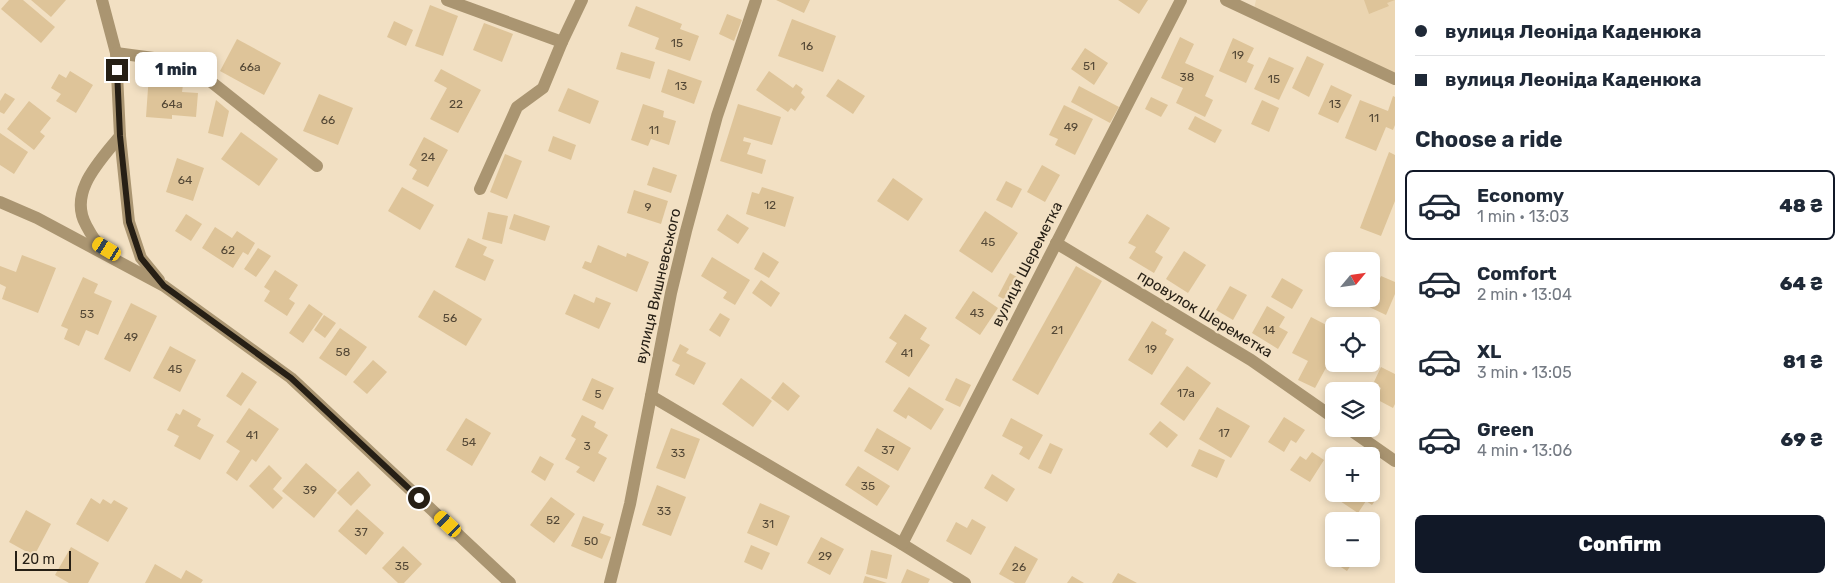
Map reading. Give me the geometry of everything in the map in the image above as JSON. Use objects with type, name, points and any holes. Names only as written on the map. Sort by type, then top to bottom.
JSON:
[{"type":"street","points":[[102,0],[116,53],[120,136],[129,222],[141,258],[164,286]]},
{"type":"street","points":[[447,0],[562,42]]},
{"type":"street","points":[[480,189],[517,107],[543,88],[582,0]]},
{"type":"street","name":"вулиця Вишневського","points":[[610,583],[630,504],[671,293],[698,184],[720,107],[756,0]]},
{"type":"street","name":"вулиця Шереметка","points":[[902,544],[1181,0]]},
{"type":"street","points":[[1226,0],[1395,79]]},
{"type":"street","points":[[116,53],[161,59],[195,69],[317,166]]},
{"type":"street","points":[[120,136],[92,172],[80,196],[81,216],[94,241],[132,263],[291,378],[510,583]]},
{"type":"street","points":[[0,202],[37,218],[164,286]]},
{"type":"street","name":"провулок Шереметка","points":[[1056,243],[1251,360],[1325,412]]},
{"type":"street","points":[[651,396],[965,583]]},
{"type":"street","points":[[1360,437],[1395,461]]},
{"type":"shaded area","points":[[1256,0],[1395,0],[1395,79],[1253,13]]},
{"type":"building","points":[[9,0],[23,0],[55,27],[41,43],[1,9]]},
{"type":"building","points":[[31,0],[66,0],[51,17]]},
{"type":"building","points":[[776,0],[810,0],[804,13]]},
{"type":"building","points":[[1118,0],[1148,0],[1139,14]]},
{"type":"building","points":[[1364,0],[1395,0],[1387,3],[1389,6],[1369,14]]},
{"type":"building","points":[[430,5],[458,16],[443,56],[415,46]]},
{"type":"building","points":[[636,6],[682,24],[680,29],[699,36],[690,61],[655,49],[659,38],[628,26]]},
{"type":"building","points":[[727,14],[742,20],[734,41],[719,34]]},
{"type":"building","points":[[792,19],[836,36],[823,72],[778,56]]},
{"type":"building","points":[[394,21],[413,30],[406,46],[387,37]]},
{"type":"building","points":[[484,23],[513,34],[502,62],[473,50]]},
{"type":"building","points":[[1180,37],[1194,44],[1185,63],[1214,76],[1205,96],[1213,100],[1205,117],[1176,103],[1183,88],[1161,78]]},
{"type":"building","points":[[1233,38],[1254,48],[1247,62],[1254,65],[1246,83],[1219,71]]},
{"type":"building","points":[[237,39],[281,63],[264,95],[220,71]]},
{"type":"building","points":[[1085,48],[1108,63],[1094,85],[1071,69]]},
{"type":"building","points":[[621,52],[655,62],[650,79],[616,69]]},
{"type":"building","points":[[1307,56],[1324,64],[1309,97],[1292,88]]},
{"type":"building","points":[[1269,57],[1294,68],[1279,100],[1254,89]]},
{"type":"building","points":[[441,69],[481,90],[458,133],[430,119],[447,88],[434,81]]},
{"type":"building","points":[[668,69],[702,81],[694,104],[661,92]]},
{"type":"building","points":[[70,71],[93,85],[76,113],[56,101],[61,94],[51,88],[59,74],[66,78]]},
{"type":"building","points":[[769,71],[793,88],[796,84],[803,89],[801,93],[805,97],[795,111],[791,108],[788,112],[756,90]]},
{"type":"building","points":[[149,74],[184,77],[182,92],[198,93],[196,117],[172,115],[172,119],[146,117]]},
{"type":"building","points":[[838,79],[865,96],[853,114],[826,96]]},
{"type":"building","points":[[1331,85],[1352,95],[1338,123],[1318,114]]},
{"type":"building","points":[[1079,86],[1119,107],[1110,123],[1071,102]]},
{"type":"building","points":[[568,88],[599,101],[590,124],[558,111]]},
{"type":"building","points":[[5,93],[15,99],[4,114],[0,112],[0,101]]},
{"type":"building","points":[[319,94],[353,108],[338,145],[303,131]]},
{"type":"building","points":[[1393,96],[1395,97],[1395,125],[1393,130],[1386,127],[1376,151],[1345,138],[1360,100],[1388,111]]},
{"type":"building","points":[[1151,97],[1168,105],[1161,117],[1145,109]]},
{"type":"building","points":[[216,100],[229,111],[223,137],[208,133]]},
{"type":"building","points":[[1262,100],[1279,108],[1269,132],[1251,124]]},
{"type":"building","points":[[29,101],[51,118],[40,132],[45,136],[34,150],[7,129]]},
{"type":"building","points":[[643,104],[664,111],[663,117],[676,121],[669,145],[651,139],[648,146],[631,140]]},
{"type":"building","points":[[738,104],[781,117],[772,145],[744,137],[743,141],[751,143],[747,154],[766,160],[762,174],[720,161]]},
{"type":"building","points":[[1064,105],[1093,119],[1075,155],[1055,145],[1058,139],[1049,135]]},
{"type":"building","points":[[1195,116],[1222,130],[1215,143],[1188,129]]},
{"type":"building","points":[[241,132],[278,159],[259,186],[221,159]]},
{"type":"building","points":[[0,133],[28,152],[14,174],[0,165]]},
{"type":"building","points":[[553,136],[576,145],[571,160],[548,151]]},
{"type":"building","points":[[424,137],[448,150],[428,187],[412,179],[417,170],[409,165]]},
{"type":"building","points":[[1389,152],[1395,155],[1395,201],[1381,236],[1360,228]]},
{"type":"building","points":[[505,154],[522,161],[507,199],[490,192]]},
{"type":"building","points":[[177,158],[204,168],[193,201],[166,192]]},
{"type":"building","points":[[1042,165],[1060,175],[1045,202],[1027,192]]},
{"type":"building","points":[[653,167],[677,175],[671,193],[647,185]]},
{"type":"building","points":[[893,178],[923,199],[908,221],[877,201]]},
{"type":"building","points":[[1006,181],[1022,189],[1012,208],[996,200]]},
{"type":"building","points":[[402,187],[434,205],[420,230],[388,211]]},
{"type":"building","points":[[762,187],[794,197],[785,227],[746,214],[752,192],[759,194]]},
{"type":"building","points":[[634,190],[668,201],[661,224],[627,213]]},
{"type":"building","points":[[985,211],[1018,233],[992,273],[959,251]]},
{"type":"building","points":[[488,212],[508,216],[502,244],[482,239]]},
{"type":"building","points":[[186,214],[202,224],[191,241],[175,231]]},
{"type":"building","points":[[514,214],[550,226],[545,241],[509,229]]},
{"type":"building","points":[[727,214],[749,228],[738,244],[717,230]]},
{"type":"building","points":[[1147,214],[1170,228],[1155,252],[1163,257],[1154,273],[1129,258],[1136,247],[1128,243]]},
{"type":"building","points":[[215,227],[232,238],[237,231],[255,243],[248,255],[243,252],[233,268],[202,248]]},
{"type":"building","points":[[468,238],[487,247],[483,255],[494,260],[485,281],[455,267]]},
{"type":"building","points":[[598,245],[626,257],[627,253],[649,262],[637,292],[582,268],[585,261],[591,263]]},
{"type":"building","points":[[258,248],[271,256],[256,277],[244,269]]},
{"type":"building","points":[[1184,251],[1206,265],[1188,293],[1166,279]]},
{"type":"building","points":[[763,252],[779,262],[769,278],[754,269]]},
{"type":"building","points":[[22,255],[56,268],[38,313],[2,299],[6,287],[0,284],[0,266],[16,272]]},
{"type":"building","points":[[712,257],[750,280],[735,305],[723,298],[727,292],[701,276]]},
{"type":"building","points":[[1076,266],[1102,281],[1038,395],[1012,380]]},
{"type":"building","points":[[275,270],[298,285],[289,299],[295,303],[287,316],[264,301],[270,291],[264,287]]},
{"type":"building","points":[[1010,273],[1020,279],[1009,302],[998,296]]},
{"type":"building","points":[[1381,276],[1395,282],[1395,294],[1386,315],[1371,308],[1380,308]]},
{"type":"building","points":[[83,277],[98,284],[94,293],[112,301],[98,335],[86,330],[79,346],[64,339],[68,329],[61,326]]},
{"type":"building","points":[[1282,278],[1303,290],[1292,309],[1271,297]]},
{"type":"building","points":[[761,280],[780,293],[771,307],[752,293]]},
{"type":"building","points":[[1230,286],[1247,295],[1233,320],[1216,310]]},
{"type":"building","points":[[434,290],[482,319],[466,346],[418,317]]},
{"type":"building","points":[[973,291],[998,308],[980,335],[955,318]]},
{"type":"building","points":[[574,294],[594,303],[596,297],[611,303],[599,329],[565,314]]},
{"type":"building","points":[[131,303],[157,316],[130,372],[104,359]]},
{"type":"building","points":[[309,304],[323,314],[303,343],[289,333]]},
{"type":"building","points":[[1267,306],[1285,317],[1279,327],[1288,332],[1278,349],[1252,333]]},
{"type":"building","points":[[720,313],[730,319],[720,337],[709,330]]},
{"type":"building","points":[[905,314],[927,328],[920,339],[930,345],[909,377],[885,362],[897,343],[889,338]]},
{"type":"building","points":[[324,315],[336,323],[325,338],[314,330]]},
{"type":"building","points":[[1311,317],[1325,324],[1325,370],[1315,388],[1298,380],[1308,361],[1292,353]]},
{"type":"building","points":[[1152,321],[1167,330],[1165,334],[1174,339],[1152,375],[1128,360]]},
{"type":"building","points":[[340,328],[367,347],[346,376],[319,358]]},
{"type":"building","points":[[680,344],[689,349],[686,353],[706,363],[694,385],[675,375],[680,365],[672,361]]},
{"type":"building","points":[[170,346],[196,360],[180,392],[153,378]]},
{"type":"building","points":[[373,360],[387,372],[367,394],[353,382]]},
{"type":"building","points":[[1187,366],[1211,383],[1184,421],[1160,404]]},
{"type":"building","points":[[1381,367],[1395,374],[1395,404],[1393,408],[1380,401],[1380,382],[1374,382]]},
{"type":"building","points":[[242,372],[257,382],[241,406],[226,396]]},
{"type":"building","points":[[592,378],[614,388],[603,410],[582,400]]},
{"type":"building","points":[[741,378],[772,401],[753,427],[722,404]]},
{"type":"building","points":[[956,378],[971,385],[960,407],[945,400]]},
{"type":"building","points":[[783,382],[800,396],[788,411],[771,398]]},
{"type":"building","points":[[909,387],[944,409],[931,430],[908,415],[906,419],[893,411]]},
{"type":"building","points":[[1217,407],[1250,426],[1231,458],[1199,439]]},
{"type":"building","points":[[249,408],[279,429],[256,462],[252,459],[237,481],[226,473],[240,451],[226,442]]},
{"type":"building","points":[[183,409],[201,419],[197,426],[214,435],[200,460],[174,446],[179,436],[167,430],[176,413],[180,415]]},
{"type":"building","points":[[582,415],[596,422],[594,427],[608,435],[598,453],[607,458],[594,482],[576,472],[580,467],[565,459],[576,439],[571,436]]},
{"type":"building","points":[[1284,417],[1305,430],[1296,443],[1291,440],[1284,452],[1268,442]]},
{"type":"building","points":[[466,418],[491,433],[472,466],[446,450]]},
{"type":"building","points":[[1011,418],[1043,435],[1029,460],[1019,454],[1023,447],[1002,436]]},
{"type":"building","points":[[1160,421],[1178,435],[1167,448],[1149,434]]},
{"type":"building","points":[[671,428],[700,439],[685,479],[656,468]]},
{"type":"building","points":[[877,428],[911,448],[898,471],[864,451]]},
{"type":"building","points":[[1050,443],[1063,449],[1051,474],[1038,468]]},
{"type":"building","points":[[1199,449],[1225,460],[1217,478],[1191,466]]},
{"type":"building","points":[[1312,452],[1324,460],[1310,482],[1290,470],[1300,456],[1306,460]]},
{"type":"building","points":[[540,456],[554,464],[545,481],[531,472]]},
{"type":"building","points":[[306,463],[337,490],[314,518],[282,491]]},
{"type":"building","points":[[269,465],[282,478],[273,489],[283,498],[273,509],[249,486]]},
{"type":"building","points":[[858,466],[890,486],[877,506],[845,485]]},
{"type":"building","points":[[358,471],[371,485],[351,506],[337,493]]},
{"type":"building","points":[[992,474],[1015,489],[1007,502],[984,488]]},
{"type":"building","points":[[657,485],[686,497],[671,536],[642,525]]},
{"type":"building","points":[[551,497],[575,514],[554,543],[530,525]]},
{"type":"building","points":[[91,498],[100,504],[103,499],[111,504],[114,500],[128,508],[108,542],[76,524]]},
{"type":"building","points":[[1342,502],[1365,502],[1359,512]]},
{"type":"building","points":[[760,503],[790,516],[777,546],[747,533]]},
{"type":"building","points":[[357,509],[384,533],[366,555],[338,531]]},
{"type":"building","points":[[26,510],[51,524],[34,556],[9,542]]},
{"type":"building","points":[[583,516],[604,524],[600,533],[611,537],[602,559],[571,546]]},
{"type":"building","points":[[972,519],[986,527],[971,555],[946,541],[956,522],[967,528]]},
{"type":"building","points":[[821,537],[844,549],[830,575],[807,563]]},
{"type":"building","points":[[751,545],[770,553],[762,570],[744,562]]},
{"type":"building","points":[[403,546],[422,564],[404,583],[398,583],[382,568]]},
{"type":"building","points":[[1015,546],[1038,559],[1025,583],[1015,583],[999,574]]},
{"type":"building","points":[[71,547],[99,563],[88,583],[69,583],[55,575]]},
{"type":"building","points":[[871,550],[892,555],[887,579],[866,574]]},
{"type":"building","points":[[155,564],[181,579],[186,570],[203,580],[201,583],[145,583]]},
{"type":"building","points":[[1341,567],[1350,567],[1347,571]]},
{"type":"building","points":[[907,569],[930,579],[928,583],[901,583]]},
{"type":"building","points":[[1118,573],[1137,583],[1112,583]]},
{"type":"building","points":[[865,576],[887,583],[863,583]]},
{"type":"building","points":[[1072,576],[1084,583],[1067,583]]},
{"type":"route","points":[[117,70],[120,136],[129,222],[141,258],[164,286],[291,378],[419,498]]}]
